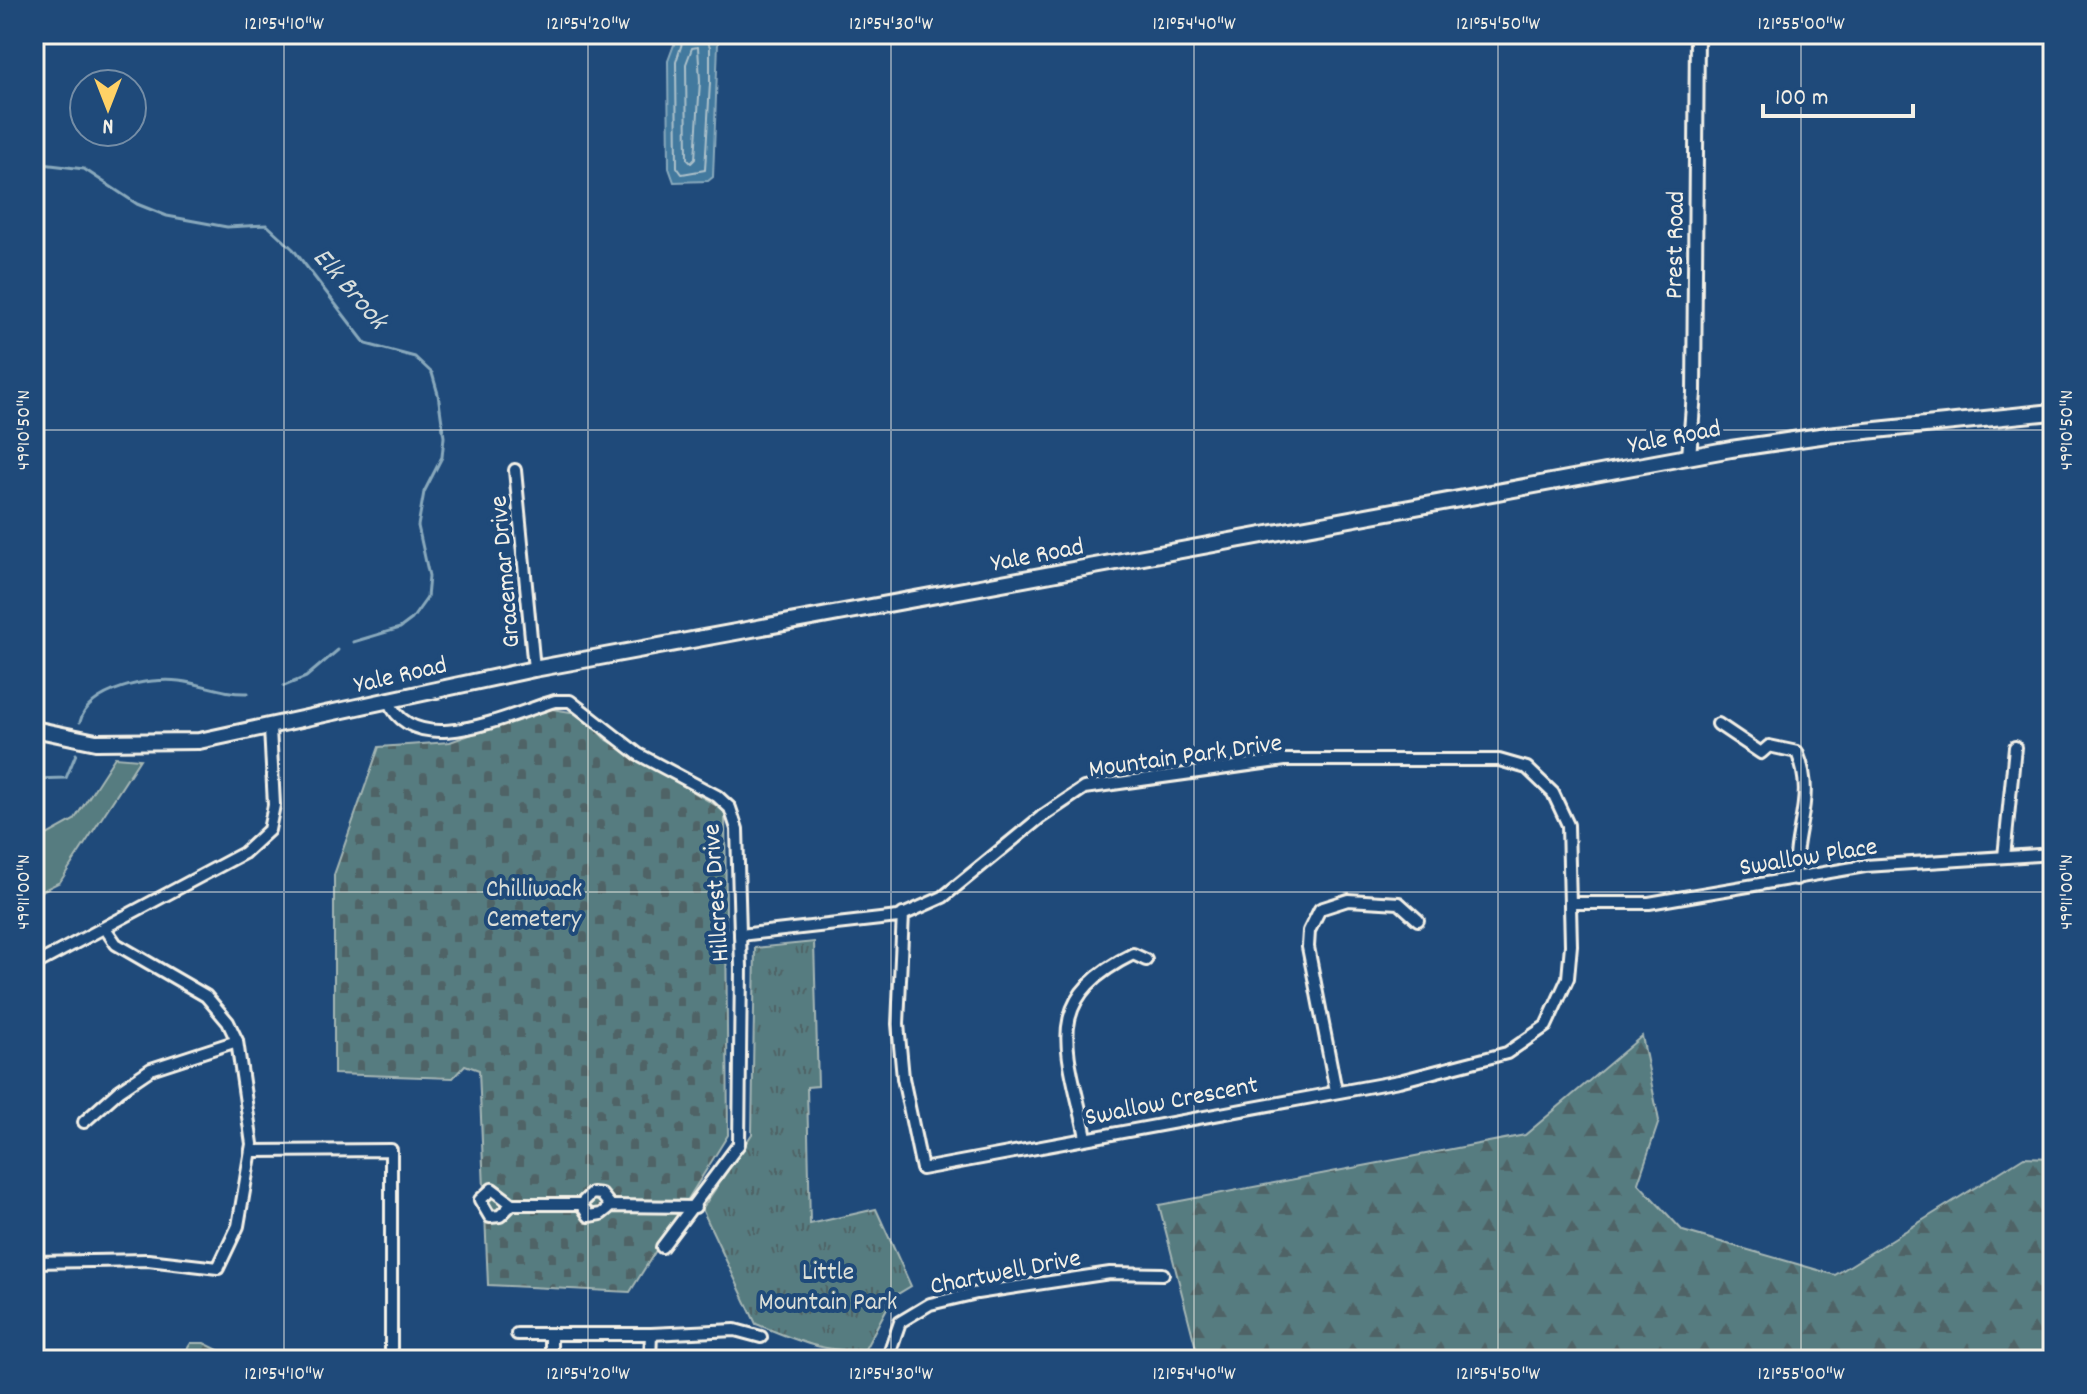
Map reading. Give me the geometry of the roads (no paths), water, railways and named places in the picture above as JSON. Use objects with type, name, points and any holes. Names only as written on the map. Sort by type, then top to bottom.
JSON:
[{"type":"main road","name":"Yale Road","points":[[34,729],[96,742],[199,741],[534,669],[1689,457],[1802,438],[2053,412]]},
{"type":"street","name":"Prest Road","points":[[1689,457],[1694,393],[1697,34]]},
{"type":"street","name":"Gracemar Drive","points":[[515,470],[534,669]]},
{"type":"street","name":"Hillcrest Drive","points":[[388,700],[395,717],[409,725],[460,731],[555,701],[570,701],[638,754],[717,796],[730,808],[737,829],[740,935],[739,1144],[695,1207],[662,1247]]},
{"type":"street","points":[[1718,724],[1761,753],[1769,746],[1797,752],[1807,774],[1807,800],[1794,858],[1796,879]]},
{"type":"street","points":[[34,965],[244,853],[269,830],[274,805],[270,728]]},
{"type":"street","points":[[2004,857],[2015,747]]},
{"type":"street","name":"Mountain Park Drive","points":[[740,935],[903,914],[943,897],[1041,817],[1084,788],[1285,760],[1499,760],[1527,768],[1553,793],[1568,825],[1570,903]]},
{"type":"street","name":"Swallow Place","points":[[1570,903],[1649,903],[1865,866],[2053,854]]},
{"type":"street","points":[[1336,1091],[1308,947],[1309,931],[1320,909],[1348,900],[1399,903],[1418,920]]},
{"type":"street","name":"Swallow Crescent","points":[[903,914],[898,1024],[903,1078],[922,1169],[1399,1081],[1507,1053],[1546,1026],[1568,978],[1570,903]]},
{"type":"street","points":[[34,1262],[148,1260],[218,1268],[238,1226],[251,1151],[243,1067],[237,1041],[228,1022],[206,996],[116,944],[105,928]]},
{"type":"street","points":[[1086,1137],[1065,1043],[1070,1009],[1084,985],[1112,965],[1133,954],[1146,960]]},
{"type":"street","points":[[84,1122],[120,1090],[151,1069],[237,1041]]},
{"type":"street","points":[[251,1151],[391,1150],[391,1360]]},
{"type":"street","points":[[512,1204],[581,1204],[592,1193],[601,1194],[611,1206]]},
{"type":"street","points":[[581,1204],[589,1216],[601,1214],[611,1206],[695,1207]]},
{"type":"street","name":"Chartwell Drive","points":[[887,1360],[900,1322],[930,1304],[1110,1273],[1163,1274]]},
{"type":"street","points":[[517,1334],[651,1334],[735,1330],[761,1337]]},
{"type":"street","points":[[551,1334],[551,1360]]},
{"type":"street","points":[[650,1360],[651,1334]]},
{"type":"water","points":[[678,34],[712,36],[718,43],[713,177],[708,181],[674,182],[669,168],[668,61]]},
{"type":"waterway","name":"Elk Brook","points":[[34,163],[84,169],[137,204],[167,216],[227,227],[267,225],[293,249],[366,344],[415,357],[432,373],[444,437],[442,457],[424,492],[418,526],[429,576],[427,598],[412,619],[400,628],[353,642]]},
{"type":"waterway","name":"Elk Brook","points":[[284,686],[306,677],[338,650]]},
{"type":"waterway","name":"Elk Brook","points":[[80,722],[85,711],[107,693],[152,681],[179,681],[248,693]]},
{"type":"waterway","name":"Elk Brook","points":[[34,779],[66,778],[76,754]]},
{"type":"park label","name":"Chilliwack Cemetery","points":[[534,902]]},
{"type":"park label","name":"Little Mountain Park","points":[[828,1285]]}]
